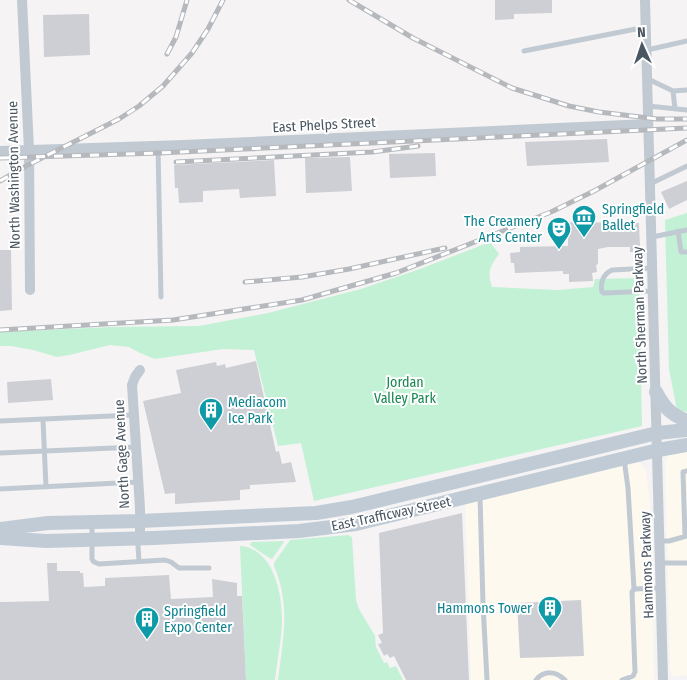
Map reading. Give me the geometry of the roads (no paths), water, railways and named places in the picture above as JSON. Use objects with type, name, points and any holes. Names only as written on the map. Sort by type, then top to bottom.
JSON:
[{"type":"main road","points":[[656,392],[664,406],[676,416],[687,421]]},
{"type":"main road","name":"East Trafficway Street","points":[[0,530],[48,523],[312,513],[352,506],[657,433],[687,430]]},
{"type":"main road","name":"East Trafficway Street","points":[[0,538],[46,541],[92,540],[299,531],[356,524],[624,458],[687,445]]},
{"type":"street","name":"North Washington Avenue","points":[[22,0],[29,150],[30,290]]},
{"type":"street","name":"North Sherman Parkway","points":[[646,0],[658,450]]},
{"type":"street","name":"East Phelps Street","points":[[0,152],[648,124]]},
{"type":"street","name":"North Gage Avenue","points":[[140,370],[132,385],[140,538]]},
{"type":"street","name":"Hammons Parkway","points":[[658,450],[663,680]]},
{"type":"lane","points":[[524,51],[646,27]]},
{"type":"lane","points":[[647,50],[687,41]]},
{"type":"lane","points":[[647,78],[673,91],[687,90]]},
{"type":"lane","points":[[673,91],[675,109]]},
{"type":"lane","points":[[648,106],[687,110]]},
{"type":"lane","points":[[158,146],[162,297]]},
{"type":"lane","points":[[650,184],[687,166]]},
{"type":"lane","points":[[651,237],[687,230]]},
{"type":"lane","points":[[678,232],[682,252],[687,252]]},
{"type":"lane","points":[[652,268],[606,272],[601,289],[604,293],[653,291]]},
{"type":"lane","points":[[0,421],[134,415]]},
{"type":"lane","points":[[43,420],[46,487]]},
{"type":"lane","points":[[0,453],[136,447]]},
{"type":"lane","points":[[622,680],[633,676],[634,672],[632,594],[634,589],[628,488],[624,458]]},
{"type":"lane","points":[[659,542],[686,536],[683,472],[687,471]]},
{"type":"lane","points":[[0,489],[138,482]]},
{"type":"lane","points":[[480,494],[487,680]]},
{"type":"lane","points":[[92,522],[92,558],[94,562],[99,564],[166,560],[179,568],[209,568]]},
{"type":"lane","points":[[139,561],[138,546],[140,538]]},
{"type":"lane","points":[[660,563],[687,563]]},
{"type":"lane","points":[[634,589],[661,588]]},
{"type":"lane","points":[[536,680],[547,672],[557,674],[565,680]]},
{"type":"railway","points":[[167,54],[176,37],[187,0]]},
{"type":"railway","points":[[0,181],[119,119],[139,106],[163,86],[192,53],[208,29],[223,0]]},
{"type":"railway","points":[[349,0],[413,38],[512,88],[569,106],[599,112],[657,119],[687,119]]},
{"type":"railway","points":[[0,158],[159,153],[687,128]]},
{"type":"railway","points":[[0,330],[173,320],[302,300],[396,273],[551,212],[594,191],[687,140]]},
{"type":"railway","points":[[176,162],[372,152],[418,146]]},
{"type":"railway","points":[[245,282],[302,277],[349,269],[445,248]]},
{"type":"place","name":"Springfield Ballet","points":[[584,238]]},
{"type":"place","name":"The Creamery Arts Center","points":[[559,250]]},
{"type":"place","name":"Mediacom Ice Park","points":[[211,431]]},
{"type":"place","name":"Hammons Tower","points":[[550,629]]},
{"type":"place","name":"Springfield Expo Center","points":[[147,640]]},
{"type":"park label","name":"Jordan Valley Park","points":[[405,390]]}]
